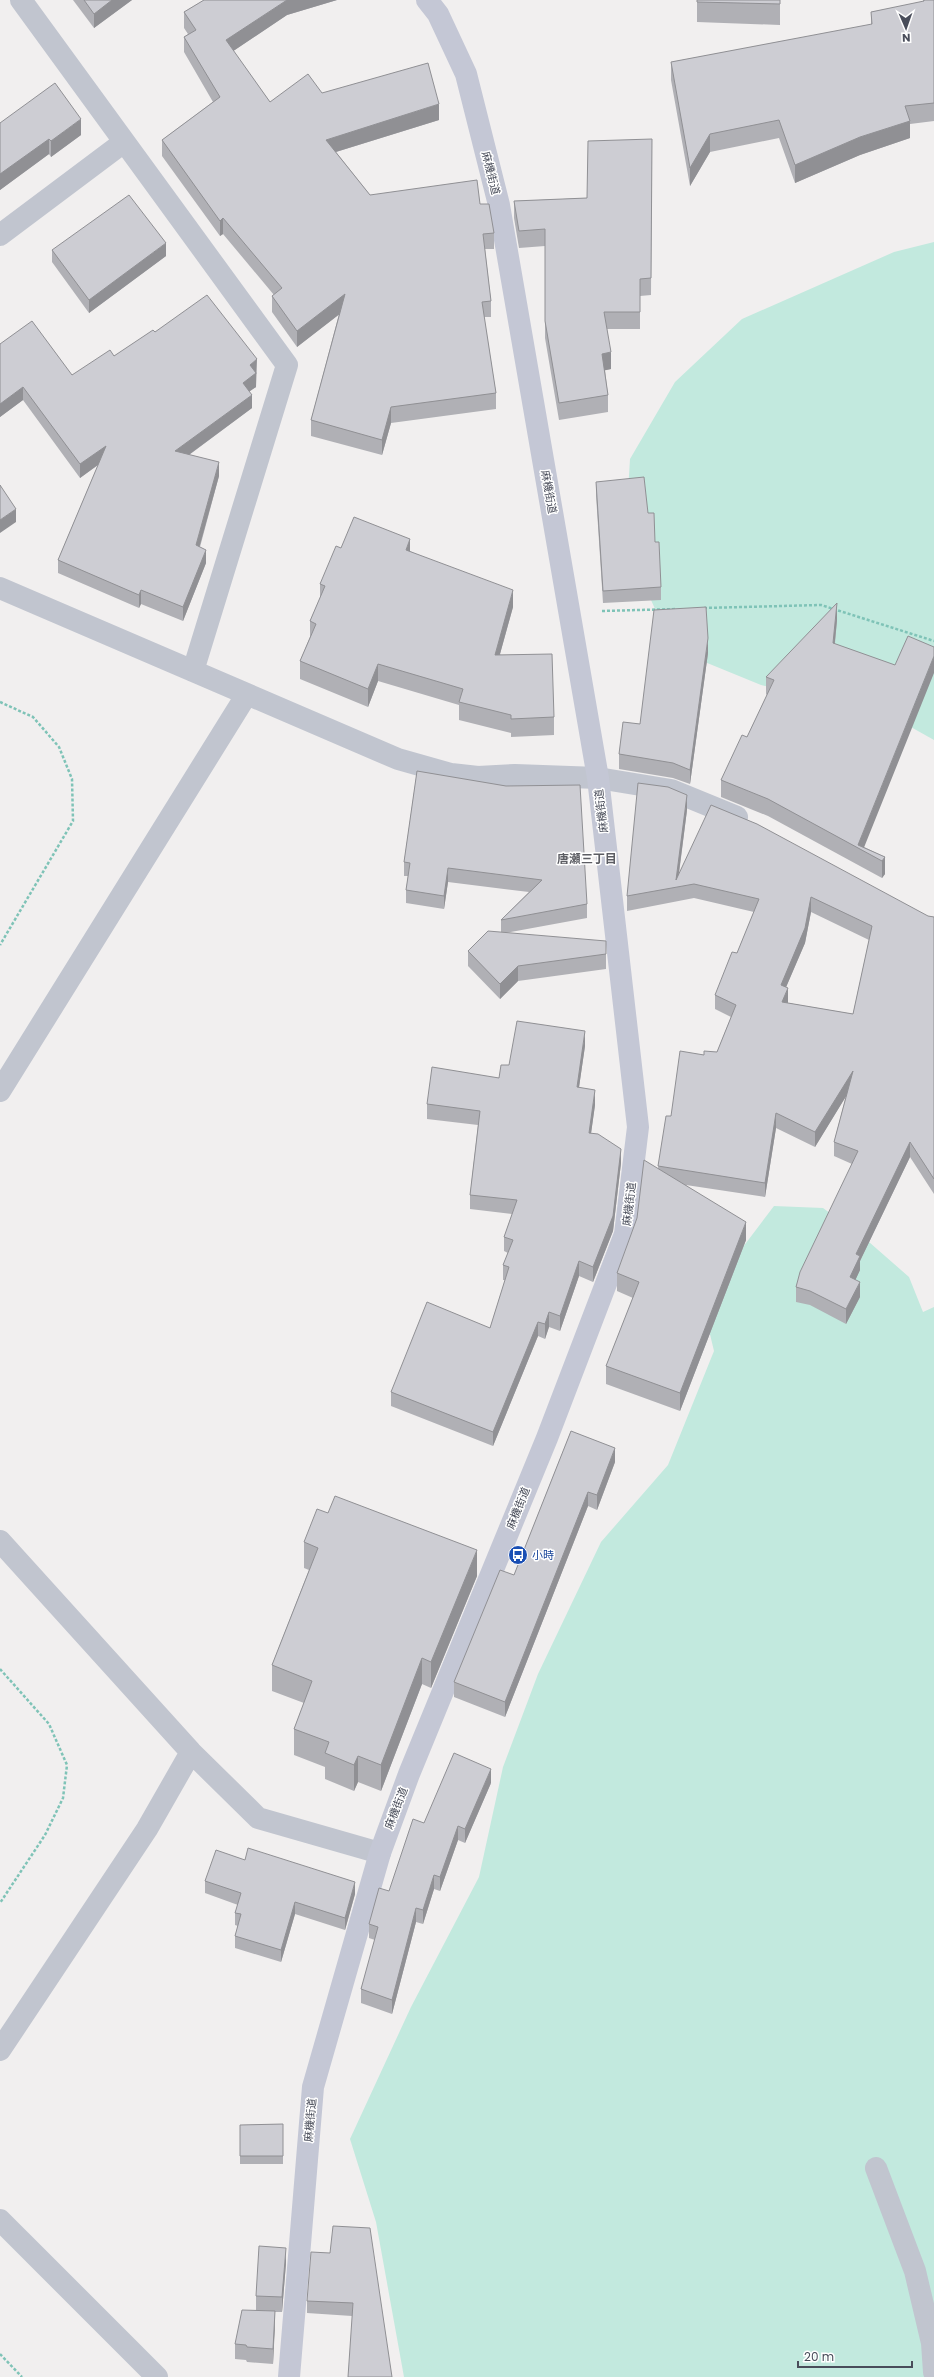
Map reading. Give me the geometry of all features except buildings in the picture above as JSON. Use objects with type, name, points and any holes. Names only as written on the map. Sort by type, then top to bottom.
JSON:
[{"type":"street","points":[[21,0],[287,365],[193,671]]},
{"type":"street","name":"麻機街道","points":[[289,2377],[313,2087],[380,1853],[409,1774],[547,1438],[625,1234],[638,1127],[598,778],[499,205],[466,74],[438,14],[427,0]]},
{"type":"street","points":[[0,235],[124,142]]},
{"type":"street","points":[[0,588],[398,759],[451,774],[478,777],[515,776],[598,778],[671,790],[755,824]]},
{"type":"street","points":[[0,1091],[247,694]]},
{"type":"street","points":[[0,1541],[191,1752],[258,1818],[380,1853]]},
{"type":"street","points":[[0,2050],[147,1829],[191,1752]]},
{"type":"street","points":[[876,2168],[916,2270],[932,2343],[934,2372]]},
{"type":"street","points":[[0,2220],[157,2377]]},
{"type":"path","points":[[703,608],[821,605],[934,641]]},
{"type":"path","points":[[569,612],[679,609]]},
{"type":"path","points":[[0,702],[33,717],[59,747],[72,779],[73,821],[0,945]]},
{"type":"path","points":[[0,1669],[49,1724],[67,1765],[63,1798],[45,1835],[0,1903]]},
{"type":"path","points":[[0,2354],[22,2377]]},
{"type":"green space","points":[[934,242],[934,740],[893,717],[761,685],[673,649],[625,542],[630,459],[675,382],[742,319],[894,252]]},
{"type":"green space","points":[[774,1206],[823,1208],[869,1242],[909,1277],[923,1312],[934,1307],[934,2377],[404,2377],[376,2222],[350,2139],[411,2007],[479,1877],[503,1767],[538,1674],[601,1542],[668,1465],[714,1351],[702,1301]]},
{"type":"place","name":"小時","points":[[518,1555]]},
{"type":"district","name":"唐瀬三丁目","points":[[587,858]]}]
